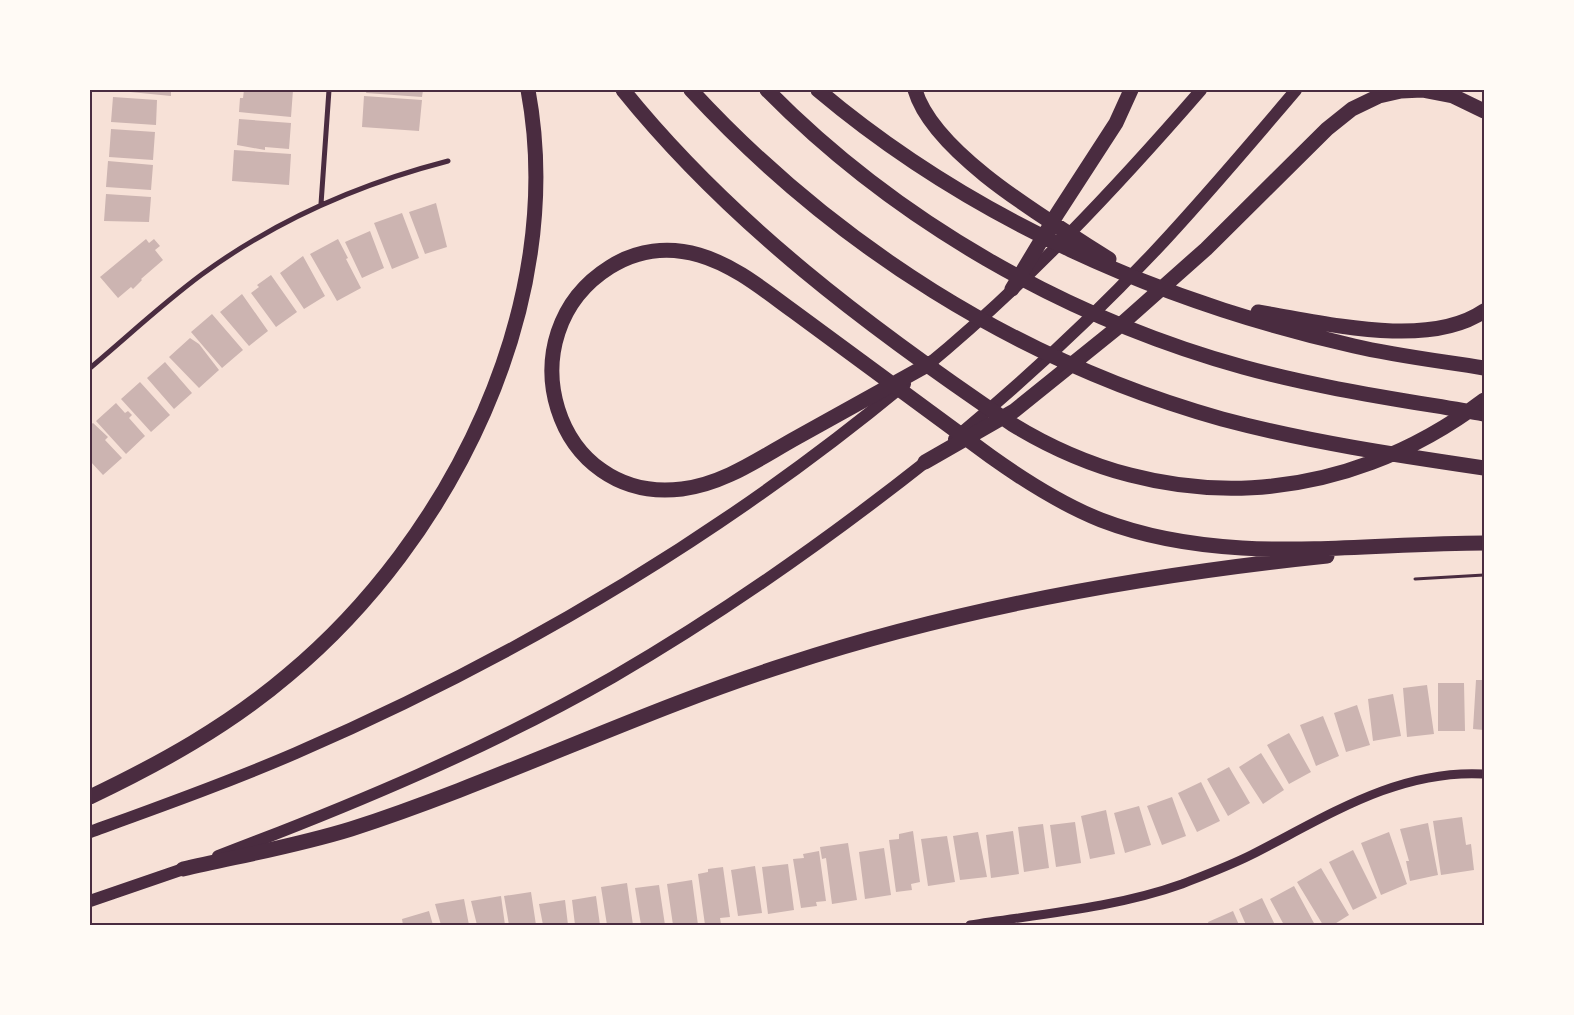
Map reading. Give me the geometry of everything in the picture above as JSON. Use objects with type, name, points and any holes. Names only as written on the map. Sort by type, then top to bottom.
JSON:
[{"type":"highway","points":[[90,797],[199,741],[235,716],[290,673],[324,642],[370,594],[436,504],[469,444],[488,401],[506,352],[524,293],[532,248],[536,198],[533,127],[528,90]]},
{"type":"highway","points":[[624,90],[703,180],[774,245],[845,303],[1012,424],[1069,454],[1133,476],[1200,489],[1271,487],[1335,475],[1406,449],[1448,425],[1484,400]]},
{"type":"highway","points":[[691,90],[744,145],[813,206],[850,234],[927,287],[1044,352],[1133,390],[1248,426],[1358,449],[1484,468]]},
{"type":"highway","points":[[767,90],[822,140],[916,214],[995,263],[1077,306],[1155,338],[1250,369],[1340,389],[1484,414]]},
{"type":"highway","points":[[818,90],[886,143],[977,202],[1063,246],[1151,284],[1207,304],[1291,330],[1354,346],[1484,368]]},
{"type":"highway","points":[[915,90],[923,109],[933,125],[979,169],[1056,225],[1151,284]]},
{"type":"highway","points":[[1012,289],[1116,124],[1131,90]]},
{"type":"highway","points":[[925,462],[988,427],[1042,390],[1152,298],[1233,223],[1335,122],[1370,100],[1396,92],[1422,90],[1453,96],[1484,111]]},
{"type":"highway","points":[[930,363],[853,406],[738,470],[710,482],[670,490],[641,487],[613,476],[600,468],[581,450],[566,429],[552,389],[551,363],[558,329],[575,300],[594,278],[619,262],[646,252],[674,250],[688,252],[725,265],[753,282],[1005,467],[1048,494],[1096,518],[1159,537],[1214,546],[1261,548],[1484,543]]},
{"type":"highway","points":[[1207,304],[1338,325],[1407,330],[1446,327],[1470,319],[1484,311]]},
{"type":"highway","points":[[182,869],[350,829],[477,783],[737,681],[876,638],[1009,605],[1120,584],[1273,562],[1436,545]]},
{"type":"main road","points":[[90,832],[296,753],[424,694],[509,650],[687,545],[781,480],[865,416],[930,363],[1012,289],[1118,182],[1201,90]]},
{"type":"main road","points":[[90,902],[314,820],[493,740],[578,696],[652,654],[776,574],[925,462],[980,418],[1072,334],[1119,288],[1192,210],[1296,90]]},
{"type":"street","points":[[321,204],[329,90]]},
{"type":"street","points":[[90,368],[202,274],[260,236],[321,204],[394,176],[448,161]]},
{"type":"street","points":[[970,925],[1103,904],[1179,884],[1251,855],[1317,818],[1383,789],[1446,775],[1484,774]]},
{"type":"path","points":[[1415,579],[1484,575]]},
{"type":"building","points":[[110,90],[171,90],[171,96]]},
{"type":"building","points":[[244,90],[293,90],[291,117],[239,112],[240,98],[243,98]]},
{"type":"building","points":[[367,90],[423,90],[422,97],[366,93]]},
{"type":"building","points":[[364,96],[422,100],[419,131],[362,127]]},
{"type":"building","points":[[113,97],[157,100],[156,125],[111,122]]},
{"type":"building","points":[[239,119],[291,123],[289,149],[265,147],[265,150],[237,145]]},
{"type":"building","points":[[111,129],[155,132],[153,160],[109,157]]},
{"type":"building","points":[[234,150],[291,154],[289,185],[232,181]]},
{"type":"building","points":[[108,161],[153,165],[151,190],[106,187]]},
{"type":"building","points":[[106,194],[151,197],[149,222],[104,221]]},
{"type":"building","points":[[436,203],[447,247],[425,254],[409,212]]},
{"type":"building","points":[[402,213],[419,258],[392,269],[374,223]]},
{"type":"building","points":[[370,231],[384,268],[362,278],[345,242]]},
{"type":"building","points":[[146,239],[149,243],[154,239],[160,246],[155,250],[163,260],[141,279],[133,289],[131,287],[118,298],[100,277]]},
{"type":"building","points":[[338,239],[361,288],[337,301],[310,254]]},
{"type":"building","points":[[303,256],[325,296],[304,309],[280,273]]},
{"type":"building","points":[[271,275],[297,312],[276,327],[251,293],[259,287],[257,285]]},
{"type":"building","points":[[242,294],[268,331],[249,346],[220,312]]},
{"type":"building","points":[[212,314],[243,350],[222,368],[191,332]]},
{"type":"building","points":[[190,338],[199,344],[219,370],[199,388],[169,357]]},
{"type":"building","points":[[165,362],[192,393],[174,409],[147,378]]},
{"type":"building","points":[[140,382],[170,415],[151,432],[121,399]]},
{"type":"building","points":[[116,403],[125,413],[128,411],[132,415],[129,418],[145,436],[126,454],[96,421]]},
{"type":"building","points":[[93,423],[108,437],[105,440],[122,458],[103,475],[90,461],[90,425]]},
{"type":"building","points":[[1476,680],[1484,680],[1484,730],[1473,729]]},
{"type":"building","points":[[1438,683],[1464,683],[1465,731],[1438,731]]},
{"type":"building","points":[[1427,685],[1434,734],[1407,737],[1403,688]]},
{"type":"building","points":[[1393,694],[1401,736],[1373,741],[1368,699]]},
{"type":"building","points":[[1357,705],[1370,745],[1346,752],[1334,713]]},
{"type":"building","points":[[1323,716],[1339,756],[1316,766],[1300,725]]},
{"type":"building","points":[[1289,733],[1311,772],[1289,784],[1267,745]]},
{"type":"building","points":[[1261,753],[1284,790],[1263,804],[1239,767]]},
{"type":"building","points":[[1229,767],[1250,803],[1228,816],[1207,779]]},
{"type":"building","points":[[1201,782],[1220,821],[1197,832],[1178,793]]},
{"type":"building","points":[[1172,797],[1186,836],[1162,845],[1147,806]]},
{"type":"building","points":[[1139,806],[1151,845],[1125,853],[1114,813]]},
{"type":"building","points":[[1106,810],[1115,854],[1090,859],[1081,816]]},
{"type":"building","points":[[1462,817],[1466,845],[1471,844],[1474,870],[1441,875],[1433,821]]},
{"type":"building","points":[[1075,822],[1081,863],[1056,867],[1050,825]]},
{"type":"building","points":[[1428,823],[1438,875],[1410,881],[1406,861],[1409,861],[1400,829]]},
{"type":"building","points":[[1043,824],[1049,868],[1024,872],[1018,827]]},
{"type":"building","points":[[913,831],[920,882],[911,884],[912,890],[896,892],[889,840],[899,839],[899,834]]},
{"type":"building","points":[[1013,831],[1019,874],[991,878],[986,835]]},
{"type":"building","points":[[978,832],[987,877],[960,880],[953,836]]},
{"type":"building","points":[[1389,832],[1407,884],[1381,895],[1361,843]]},
{"type":"building","points":[[947,836],[955,882],[928,886],[921,839]]},
{"type":"building","points":[[848,843],[857,900],[832,904],[826,858],[822,859],[820,847]]},
{"type":"building","points":[[884,848],[891,895],[865,899],[859,852]]},
{"type":"building","points":[[1353,850],[1377,898],[1353,910],[1329,862]]},
{"type":"building","points":[[819,851],[826,901],[816,902],[817,906],[801,908],[793,859],[804,858],[803,854]]},
{"type":"building","points":[[788,864],[794,910],[768,914],[762,867]]},
{"type":"building","points":[[755,866],[762,913],[738,916],[731,870]]},
{"type":"building","points":[[723,867],[730,917],[720,918],[721,924],[705,925],[698,874],[708,872],[708,869]]},
{"type":"building","points":[[1321,868],[1349,915],[1333,925],[1323,925],[1297,882]]},
{"type":"building","points":[[692,880],[698,925],[673,925],[667,884]]},
{"type":"building","points":[[627,883],[633,925],[607,925],[601,887]]},
{"type":"building","points":[[659,885],[665,925],[641,925],[635,888]]},
{"type":"building","points":[[1294,886],[1315,925],[1284,925],[1270,899]]},
{"type":"building","points":[[531,892],[536,925],[509,925],[504,896]]},
{"type":"building","points":[[501,896],[505,925],[477,925],[471,901]]},
{"type":"building","points":[[596,896],[600,925],[575,925],[572,900]]},
{"type":"building","points":[[1262,898],[1275,925],[1246,925],[1239,909]]},
{"type":"building","points":[[464,899],[469,925],[441,925],[435,904]]},
{"type":"building","points":[[565,900],[568,925],[543,925],[539,904]]},
{"type":"building","points":[[429,911],[433,925],[403,925],[402,919]]},
{"type":"building","points":[[1233,911],[1239,925],[1209,925],[1208,922]]}]
